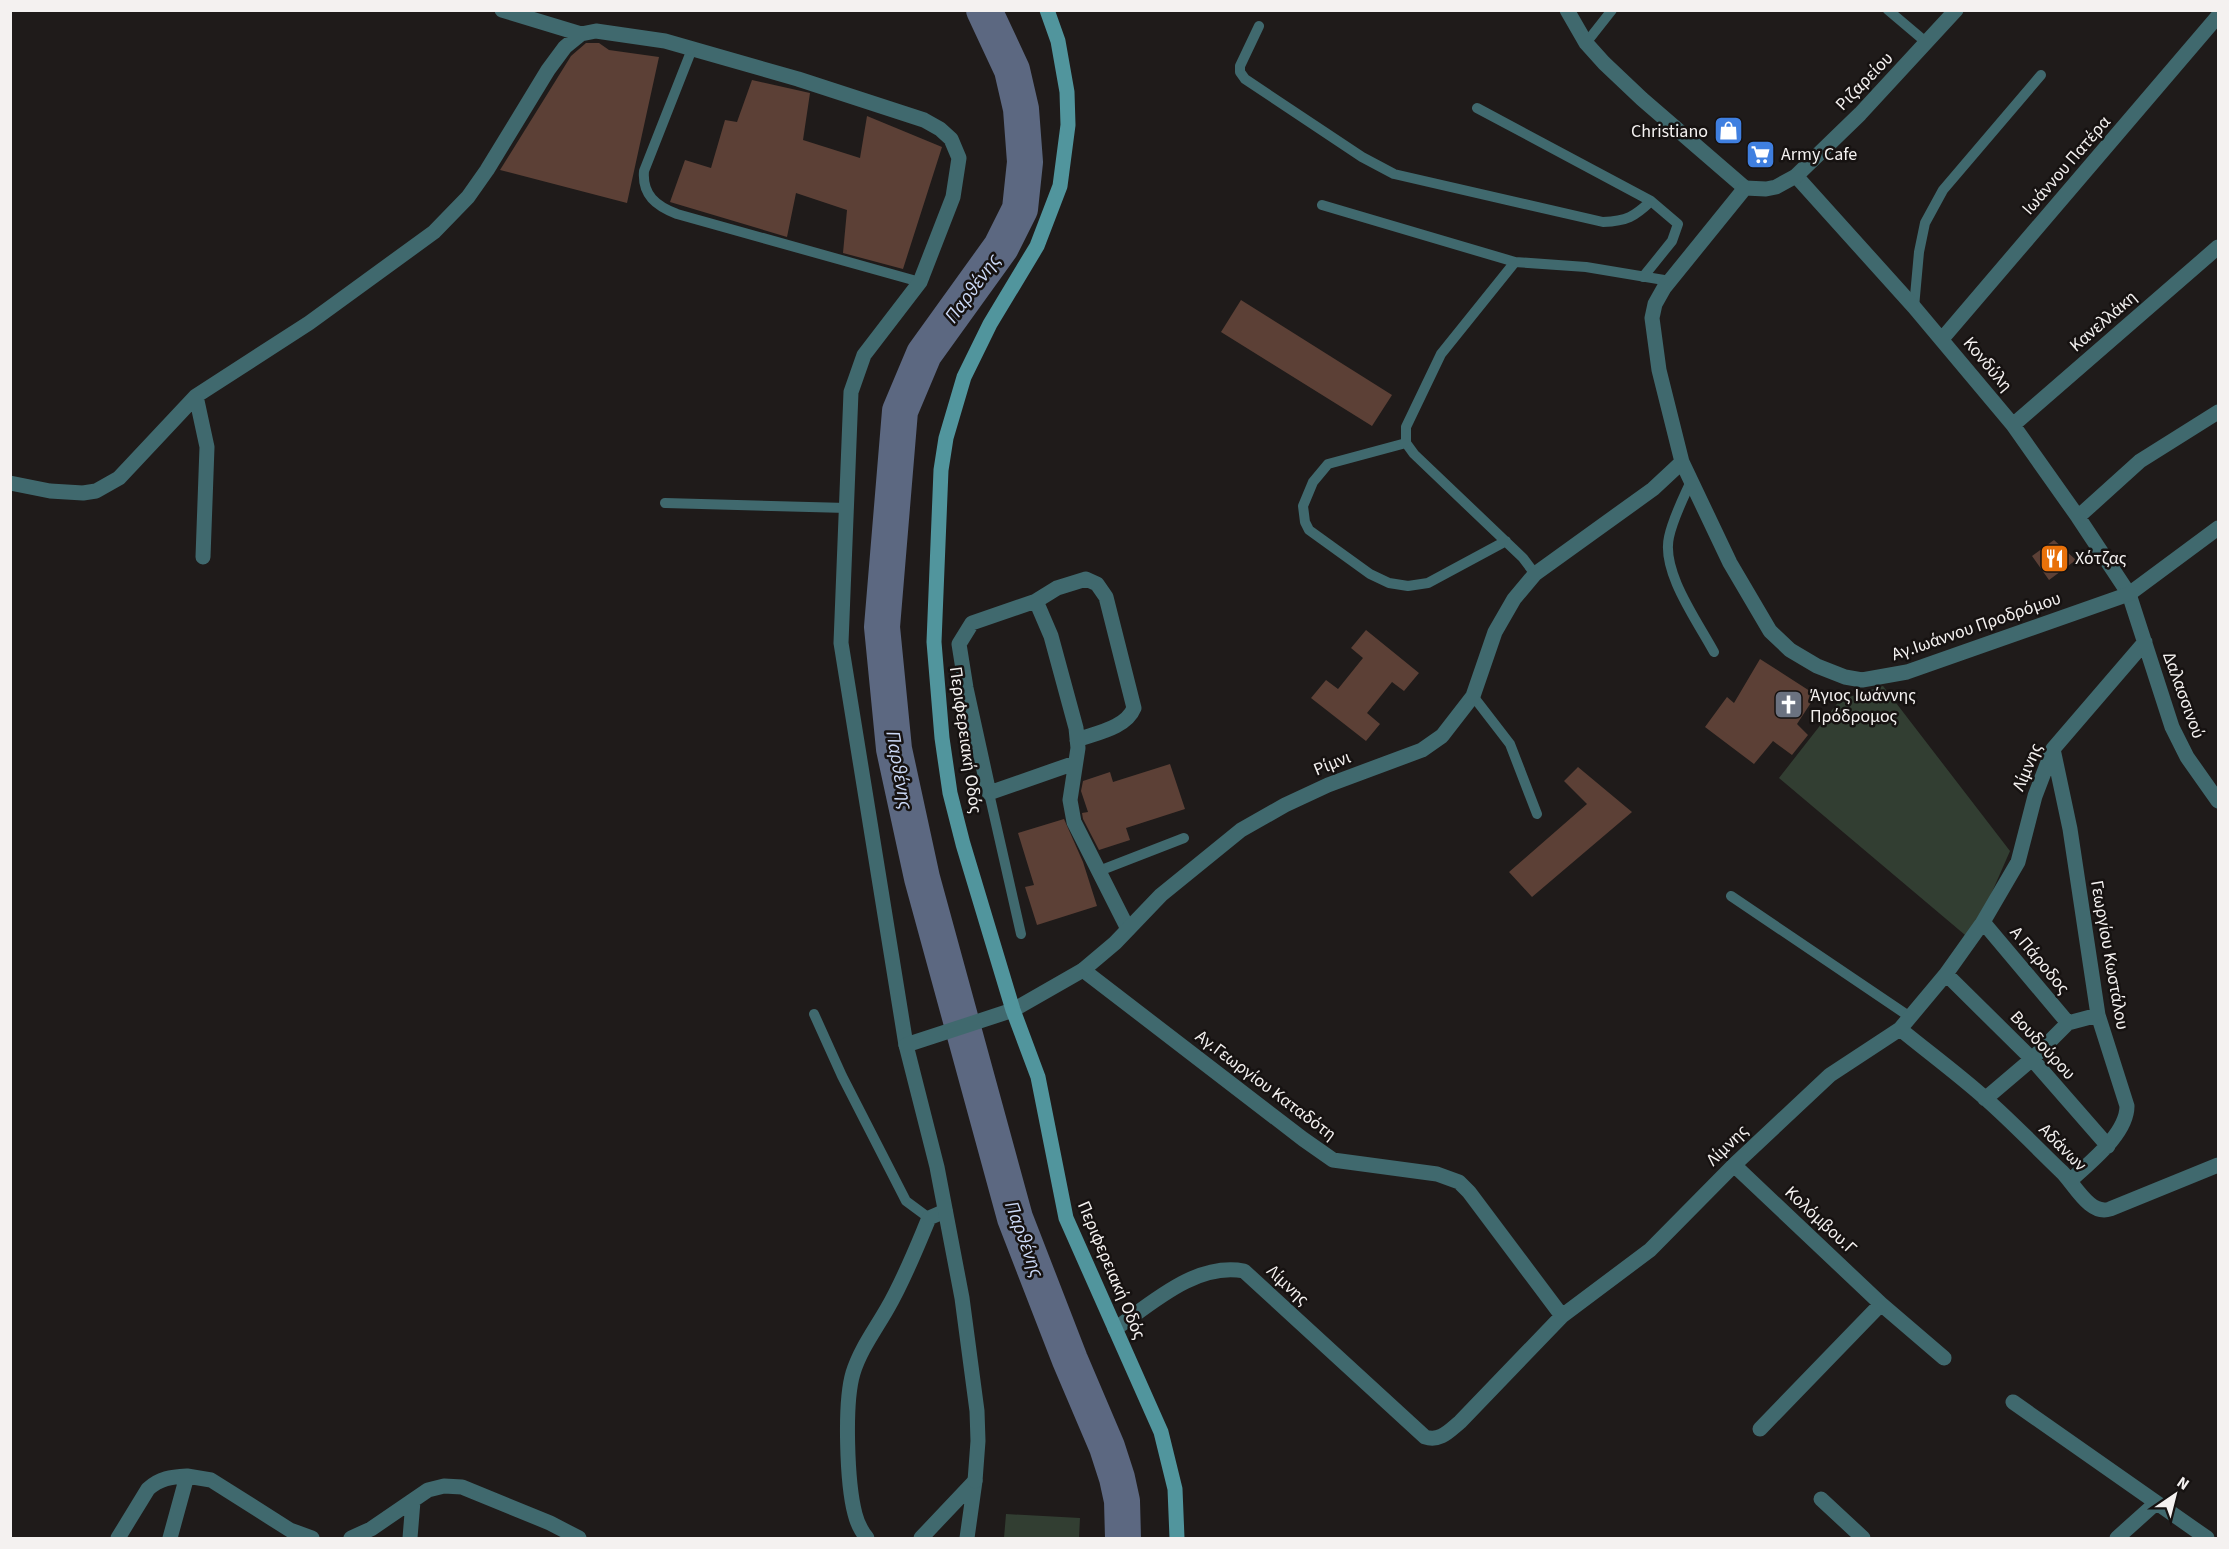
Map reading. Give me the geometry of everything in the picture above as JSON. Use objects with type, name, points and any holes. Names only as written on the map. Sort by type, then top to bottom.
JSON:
[{"type":"main road","name":"Περιφερειακή Οδός","points":[[1047,10],[1064,66],[1067,92],[1068,125],[1060,186],[1037,246],[990,324],[964,377],[946,438],[941,470],[934,642],[942,738],[950,793],[963,844],[1013,1010],[1038,1077],[1066,1218],[1161,1432],[1175,1489],[1177,1539]]},
{"type":"street","points":[[502,10],[581,34]]},
{"type":"street","points":[[1567,10],[1586,43],[1642,99],[1745,188],[1756,190],[1776,187],[1796,176]]},
{"type":"street","name":"Ριζαρείου","points":[[1796,176],[1860,114],[1956,10]]},
{"type":"street","name":"Ιωάννου Πατέρα","points":[[1942,339],[2218,16]]},
{"type":"street","points":[[10,483],[68,493],[96,491],[107,486],[119,478],[144,453],[196,396],[309,322],[434,232],[468,197],[510,134],[552,64],[565,47],[581,34],[596,31],[610,32],[665,41],[878,104],[924,120],[940,129],[951,139],[959,158],[953,197],[920,282],[864,355],[851,392],[841,644],[906,1045],[938,1167],[962,1298],[977,1411],[978,1441],[967,1539]]},
{"type":"street","name":"Κονδύλη","points":[[1796,176],[1942,339],[2013,425],[2129,594]]},
{"type":"street","name":"Αγ.Ιωάννου Προδρόμου","points":[[1745,188],[1670,280],[1655,304],[1652,318],[1659,370],[1682,462],[1730,563],[1770,631],[1790,650],[1817,666],[1845,677],[1863,680],[1907,672],[2129,594],[2218,528]]},
{"type":"street","name":"Κανελλάκη","points":[[2013,425],[2218,247]]},
{"type":"street","points":[[196,396],[207,447],[203,557]]},
{"type":"street","points":[[2078,517],[2140,461],[2218,412]]},
{"type":"street","name":"Ρίμνι","points":[[906,1045],[1013,1010],[1083,970],[1099,958],[1161,895],[1241,830],[1285,805],[1328,785],[1422,750],[1442,736],[1473,696],[1495,632],[1514,599],[1535,574],[1653,489],[1682,462]]},
{"type":"street","points":[[1076,763],[989,793],[958,644],[972,623],[1036,600],[1057,588],[1086,579],[1097,584],[1106,597],[1134,708],[1131,716],[1120,724],[1077,740]]},
{"type":"street","name":"Δαλασσινού","points":[[2129,594],[2172,727],[2187,757],[2218,801]]},
{"type":"street","points":[[1036,600],[1051,636],[1077,740],[1078,748],[1070,800],[1074,822],[1128,929]]},
{"type":"street","name":"Λίμνης","points":[[1115,1329],[1174,1287],[1216,1270],[1244,1271],[1425,1437],[1432,1439],[1443,1437],[1562,1316],[1650,1250],[1734,1165],[1830,1075],[1905,1023],[1946,974],[1983,922],[2018,862],[2035,796],[2053,749],[2145,642]]},
{"type":"street","name":"Γεωργίου Κωστάλου","points":[[2053,749],[2070,828],[2098,1015],[2127,1106],[2127,1113],[2108,1146],[2071,1180]]},
{"type":"street","name":"Α Πάροδος","points":[[1983,922],[2068,1023]]},
{"type":"street","name":"Αγ.Γεωργίου Καταδότη","points":[[1083,970],[1302,1139],[1333,1160],[1437,1174],[1459,1182],[1469,1192],[1562,1316]]},
{"type":"street","name":"Βουδούρου","points":[[1946,974],[2032,1059],[2108,1146]]},
{"type":"street","points":[[1985,1099],[2032,1059],[2068,1023],[2098,1015]]},
{"type":"street","name":"Αδάνων","points":[[1905,1023],[2071,1180],[2090,1205],[2103,1211],[2218,1165]]},
{"type":"street","name":"Κολόμβου.Γ","points":[[1734,1165],[1881,1304],[1944,1358]]},
{"type":"street","points":[[867,1539],[855,1515],[849,1478],[848,1414],[853,1374],[870,1336],[911,1262],[929,1218],[945,1211]]},
{"type":"street","points":[[1760,1429],[1881,1304]]},
{"type":"street","points":[[2013,1402],[2207,1539]]},
{"type":"street","points":[[170,1539],[187,1476]]},
{"type":"street","points":[[118,1539],[148,1489],[167,1478],[187,1476],[211,1480],[290,1530],[312,1539]]},
{"type":"street","points":[[921,1539],[975,1481]]},
{"type":"street","points":[[351,1539],[371,1529],[428,1490],[444,1486],[462,1487],[550,1523],[579,1539]]},
{"type":"street","points":[[1821,1498],[1863,1539]]},
{"type":"street","points":[[410,1539],[413,1501]]},
{"type":"street","points":[[2117,1539],[2156,1503]]},
{"type":"street","points":[[545,1539],[550,1523]]},
{"type":"lane","points":[[1586,43],[1612,10]]},
{"type":"lane","points":[[1888,10],[1927,43]]},
{"type":"lane","points":[[1259,26],[1240,66],[1240,72],[1245,79],[1362,157],[1394,174],[1603,222],[1624,221],[1636,215],[1651,201]]},
{"type":"lane","points":[[692,49],[644,171],[645,188],[654,202],[677,214],[920,282]]},
{"type":"lane","points":[[1914,307],[1919,252],[1925,223],[1943,190],[2041,75]]},
{"type":"lane","points":[[1477,108],[1651,201],[1678,224],[1672,241],[1643,277]]},
{"type":"lane","points":[[1322,205],[1515,262],[1586,267],[1670,280]]},
{"type":"lane","points":[[1515,262],[1441,354],[1406,427],[1406,443],[1414,454],[1523,558],[1535,574]]},
{"type":"lane","points":[[1406,443],[1328,465],[1313,482],[1305,499],[1303,506],[1305,522],[1309,530],[1370,574],[1389,583],[1408,586],[1428,583],[1506,541]]},
{"type":"lane","points":[[1691,481],[1668,538],[1668,555],[1677,583],[1714,652]]},
{"type":"lane","points":[[665,503],[847,508]]},
{"type":"lane","points":[[1473,696],[1510,744],[1537,814]]},
{"type":"lane","points":[[989,793],[1021,934]]},
{"type":"lane","points":[[1099,872],[1184,838]]},
{"type":"lane","points":[[1731,896],[1905,1023]]},
{"type":"lane","points":[[814,1014],[842,1076],[906,1201],[929,1218]]},
{"type":"green space","points":[[1883,686],[2010,851],[1971,940],[1779,778],[1840,700]]},
{"type":"green space","points":[[1006,1514],[1080,1518],[1079,1538],[1004,1538]]},
{"type":"building","points":[[586,43],[599,43],[609,50],[659,57],[627,203],[500,170],[571,56]]},
{"type":"building","points":[[752,80],[810,93],[803,140],[860,158],[867,116],[942,147],[903,269],[843,253],[847,210],[796,193],[787,237],[670,202],[685,160],[711,168],[725,120],[737,122]]},
{"type":"building","points":[[1241,300],[1392,395],[1372,426],[1221,332]]},
{"type":"building","name":"Χότζας","points":[[2054,540],[2076,560],[2049,580],[2032,556]]},
{"type":"building","points":[[1366,630],[1419,673],[1404,691],[1392,682],[1367,713],[1380,724],[1366,741],[1311,698],[1326,680],[1338,689],[1363,658],[1351,648]]},
{"type":"building","name":"Άγιος Ιωάννης Πρόδρομος","points":[[1760,659],[1816,695],[1797,724],[1808,735],[1792,755],[1773,741],[1754,764],[1705,727],[1727,697],[1734,703]]},
{"type":"building","points":[[1170,764],[1185,809],[1126,828],[1130,840],[1099,850],[1083,819],[1082,813],[1088,812],[1081,791],[1083,781],[1110,772],[1113,782]]},
{"type":"building","points":[[1578,767],[1632,812],[1532,897],[1509,872],[1587,804],[1564,781]]},
{"type":"building","points":[[1064,819],[1083,862],[1097,906],[1037,925],[1025,887],[1034,885],[1018,833]]},
{"type":"waterway","name":"Παρθένης","points":[[984,10],[1012,70],[1021,109],[1025,162],[1020,209],[1001,247],[924,354],[900,411],[882,627],[894,749],[922,878],[1015,1218],[1070,1360],[1107,1447],[1117,1478],[1122,1501],[1123,1538]]},
{"type":"place","name":"Christiano","points":[[1729,131]]},
{"type":"place","name":"Army Cafe","points":[[1760,154]]},
{"type":"place","name":"Χότζας","points":[[2054,558]]},
{"type":"place","name":"Άγιος Ιωάννης Πρόδρομος","points":[[1789,705]]}]
